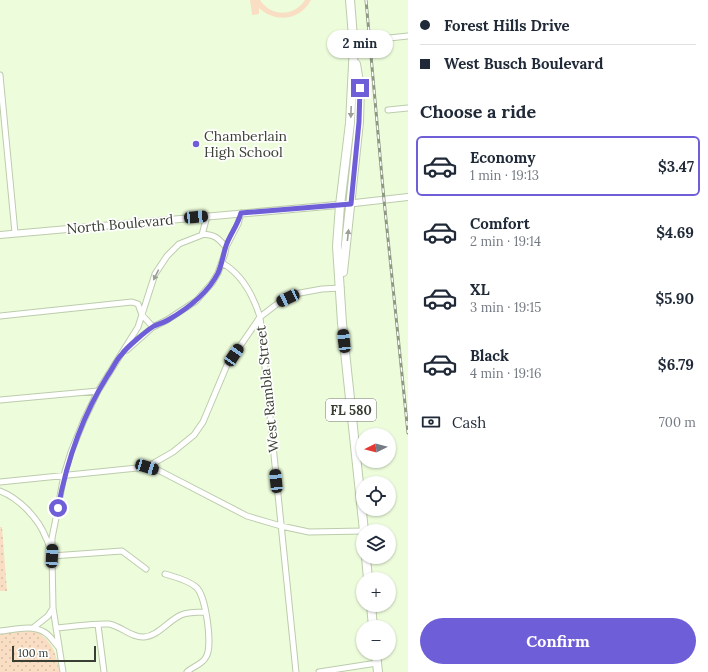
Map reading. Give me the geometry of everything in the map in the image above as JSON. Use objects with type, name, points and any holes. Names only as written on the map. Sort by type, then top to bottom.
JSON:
[{"type":"main road","name":"FL 580","points":[[341,288],[359,122],[360,88],[350,0]]},
{"type":"main road","name":"FL 580","points":[[354,45],[350,123],[340,205],[337,246],[341,288],[342,323],[363,524]]},
{"type":"main road","points":[[377,660],[378,672]]},
{"type":"street","points":[[380,38],[408,36]]},
{"type":"street","points":[[0,76],[15,233]]},
{"type":"street","points":[[388,110],[408,108]]},
{"type":"street","name":"North Boulevard","points":[[0,235],[351,204],[408,197]]},
{"type":"street","points":[[122,354],[153,327],[168,320],[196,301],[212,283],[218,273],[226,247],[238,224],[241,213]]},
{"type":"street","points":[[202,234],[208,216]]},
{"type":"street","points":[[63,672],[54,608],[52,538],[64,476],[84,420],[98,391],[138,327],[155,274],[167,256],[179,244],[202,234],[214,235],[226,247]]},
{"type":"street","name":"West Rambla Street","points":[[222,263],[236,273],[246,286],[256,304],[260,317],[296,672]]},
{"type":"street","points":[[147,467],[173,452],[194,435],[203,422],[227,365],[260,317],[277,304],[300,293],[322,289],[341,288]]},
{"type":"street","points":[[0,316],[132,302],[138,304],[142,315],[153,327]]},
{"type":"street","points":[[0,400],[98,391]]},
{"type":"street","points":[[0,482],[147,467],[160,471],[246,516],[309,532],[356,531]]},
{"type":"street","points":[[0,491],[17,501],[32,516],[47,538],[52,556]]},
{"type":"street","points":[[52,556],[122,551],[146,569]]},
{"type":"street","points":[[165,574],[182,579],[197,587],[202,596],[209,651],[207,657],[202,663],[187,672]]},
{"type":"street","points":[[33,628],[48,616],[54,608]]},
{"type":"street","points":[[56,628],[109,624],[118,626],[140,637],[145,637],[186,613],[205,612]]},
{"type":"street","points":[[98,625],[104,672]]},
{"type":"street","points":[[0,631],[33,628],[45,632],[59,648]]},
{"type":"street","points":[[319,672],[377,663]]},
{"type":"shaded area","points":[[250,0],[260,0],[270,10],[282,13],[295,10],[305,0],[311,0],[306,7],[294,16],[280,18],[265,13],[259,8],[259,14],[252,15]]},
{"type":"shaded area","points":[[0,527],[2,527],[7,591],[0,591]]},
{"type":"shaded area","points":[[33,628],[45,638],[52,647],[60,672],[0,672],[0,631]]},
{"type":"railway","points":[[366,0],[384,200],[408,433]]},
{"type":"place","name":"Chamberlain High School","points":[[196,144]]},
{"type":"route","points":[[58,508],[64,476],[71,452],[98,391],[122,354],[153,327],[168,320],[196,301],[212,283],[218,273],[226,247],[238,224],[241,213],[351,204],[359,122],[360,88]]}]
